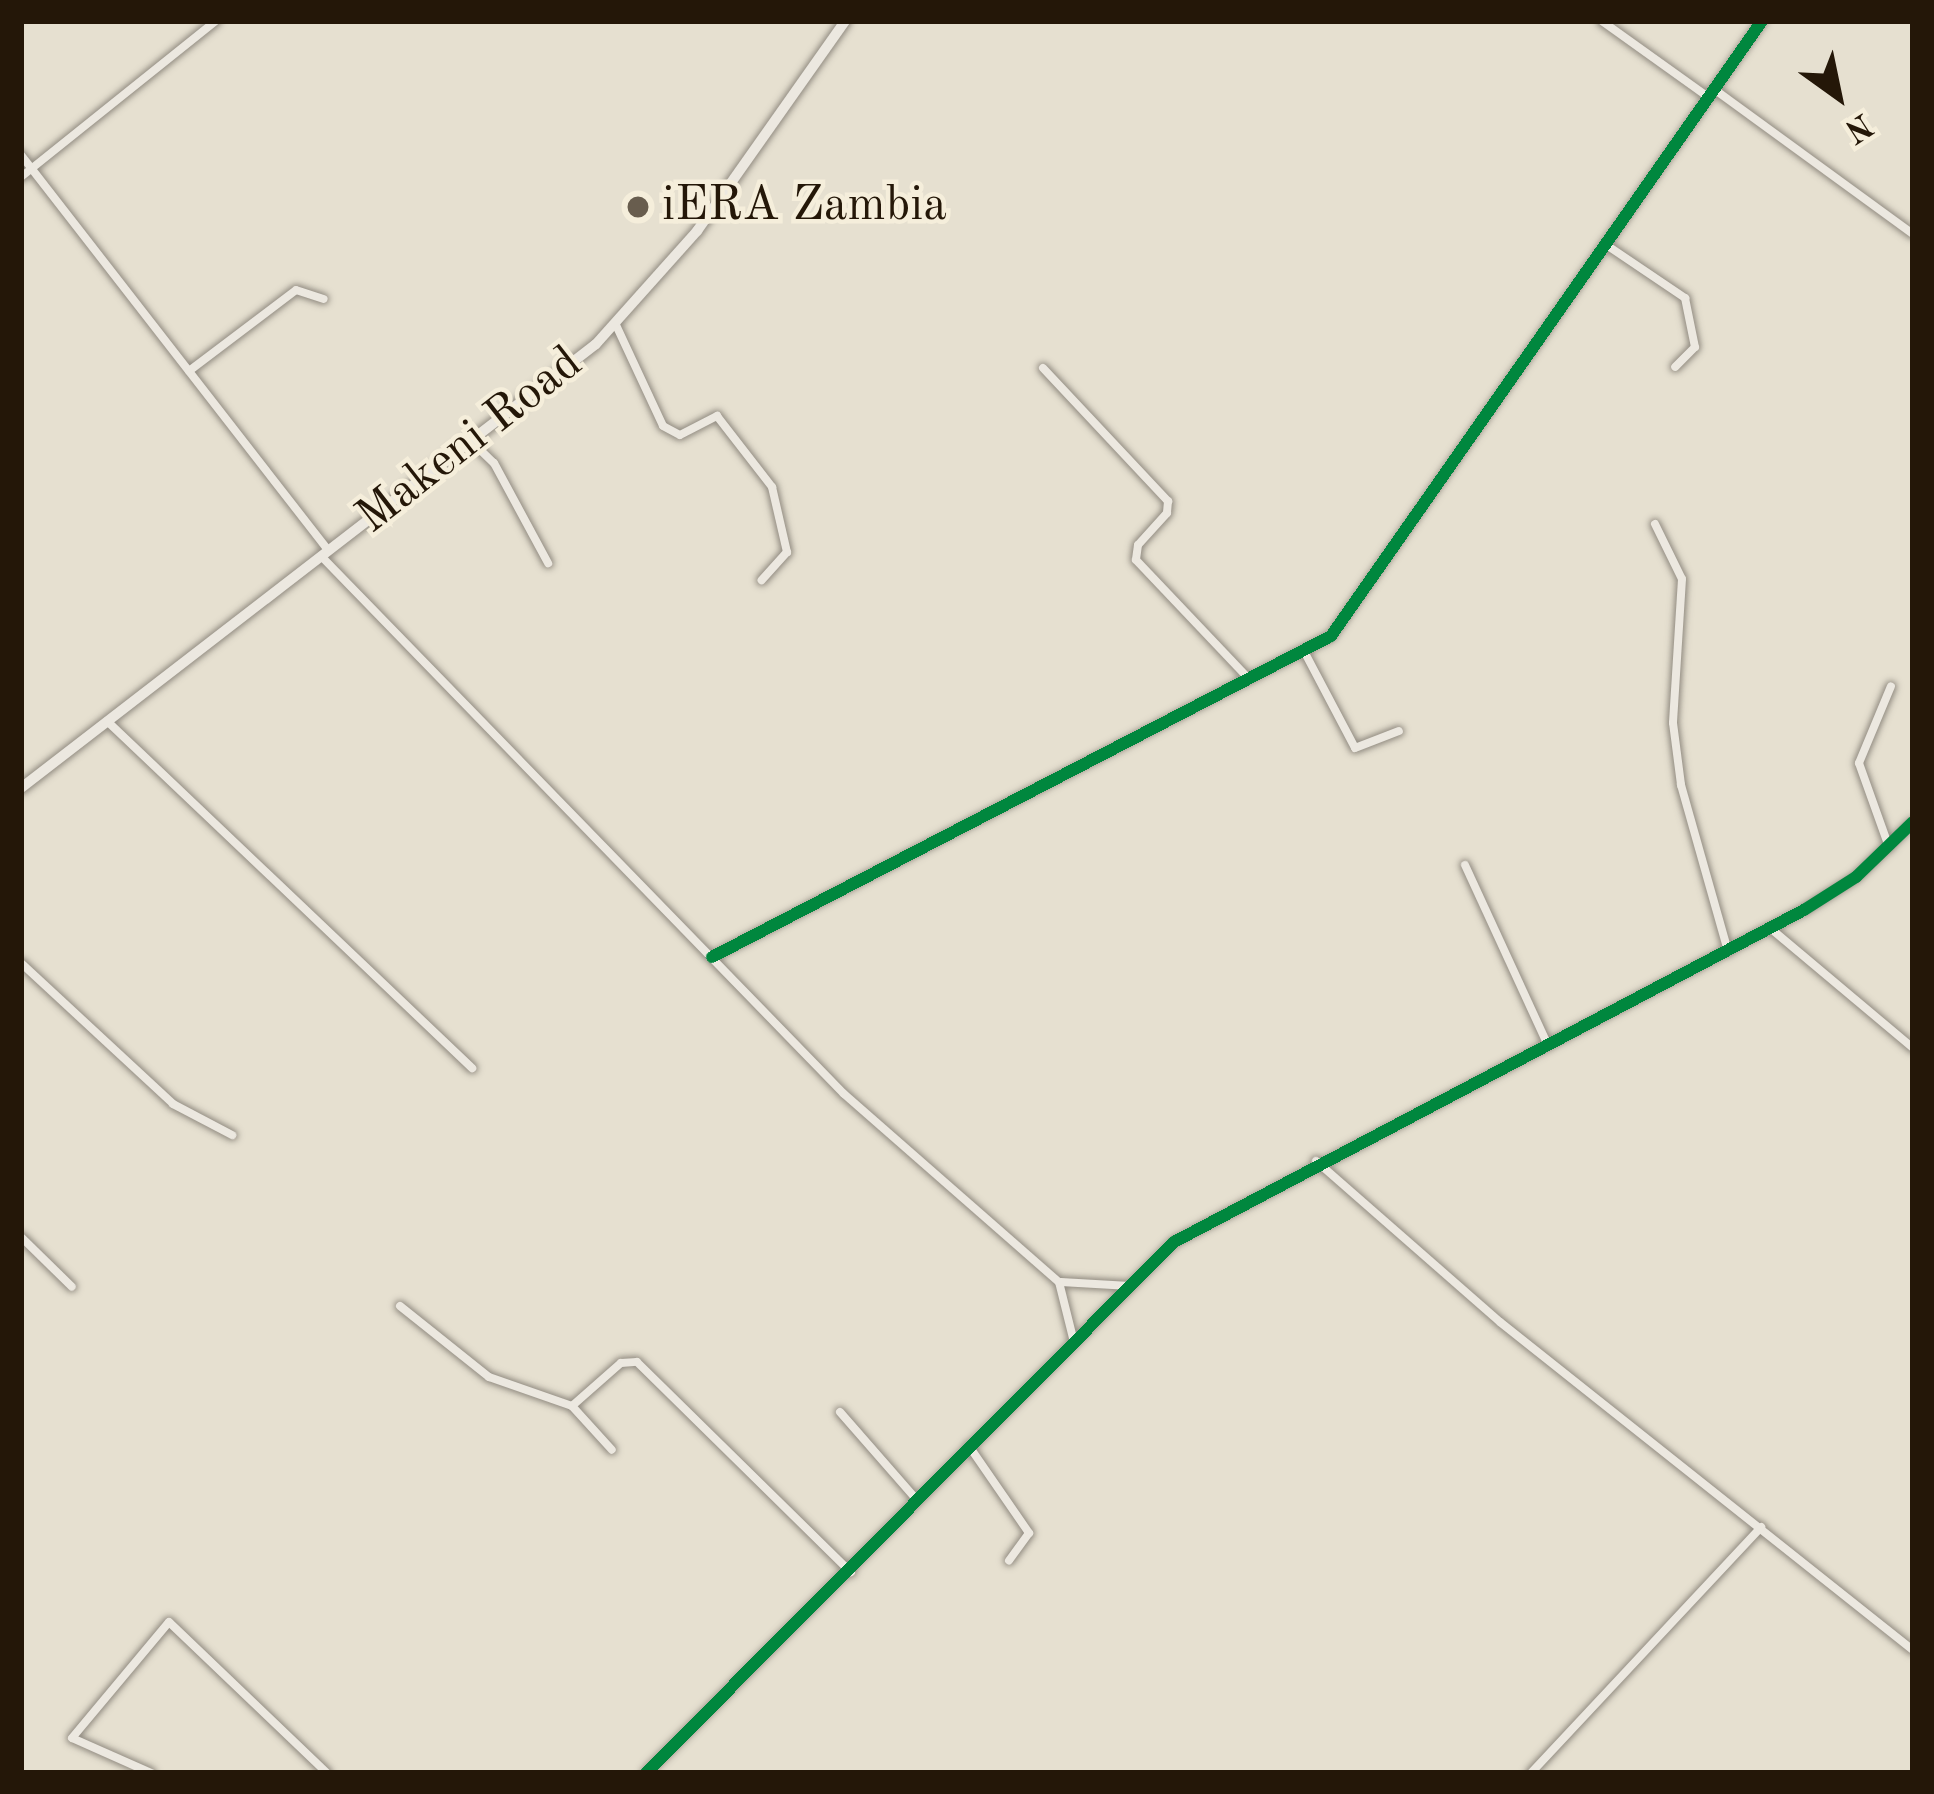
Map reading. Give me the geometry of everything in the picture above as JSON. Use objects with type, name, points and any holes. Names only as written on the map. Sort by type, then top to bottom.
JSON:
[{"type":"main road","name":"Makeni Road","points":[[21,788],[472,442],[616,325],[697,231],[845,21]]},
{"type":"street","points":[[21,177],[216,21]]},
{"type":"street","points":[[1602,21],[1913,235]]},
{"type":"street","points":[[712,957],[1305,653],[1343,620],[1762,21]]},
{"type":"street","points":[[21,154],[324,553],[844,1094],[1060,1282],[1073,1340]]},
{"type":"street","points":[[1605,244],[1685,298],[1695,346],[1675,367]]},
{"type":"street","points":[[190,371],[296,290],[324,298]]},
{"type":"street","points":[[616,325],[663,425],[680,435],[717,416],[765,474],[780,505],[787,552],[762,580]]},
{"type":"street","points":[[1042,368],[1168,501],[1167,513],[1138,545],[1136,560],[1249,679]]},
{"type":"street","points":[[472,442],[494,463],[548,562]]},
{"type":"street","points":[[1655,524],[1682,579],[1673,723],[1681,785],[1728,951]]},
{"type":"street","points":[[1305,653],[1355,748],[1399,731]]},
{"type":"street","points":[[1889,848],[1859,763],[1891,686]]},
{"type":"street","points":[[106,719],[472,1068]]},
{"type":"street","points":[[646,1773],[851,1572],[1174,1241],[1316,1160],[1770,928],[1889,848],[1913,822]]},
{"type":"street","points":[[1465,865],[1547,1043]]},
{"type":"street","points":[[1770,928],[1913,1048]]},
{"type":"street","points":[[21,963],[173,1104],[232,1135]]},
{"type":"street","points":[[1316,1160],[1500,1322],[1913,1650]]},
{"type":"street","points":[[21,1237],[72,1287]]},
{"type":"street","points":[[1060,1282],[1130,1286]]},
{"type":"street","points":[[400,1306],[489,1377],[572,1406],[612,1450]]},
{"type":"street","points":[[572,1406],[621,1364],[637,1362],[851,1572]]},
{"type":"street","points":[[839,1412],[917,1500]]},
{"type":"street","points":[[969,1446],[1029,1533],[1009,1561]]},
{"type":"street","points":[[1531,1773],[1761,1528]]},
{"type":"street","points":[[152,1773],[72,1738],[169,1622],[327,1773]]},
{"type":"cycle path","points":[[712,957],[1331,636],[1762,21]]},
{"type":"cycle path","points":[[646,1773],[1174,1242],[1804,910],[1856,877],[1913,822]]},
{"type":"place","name":"iERA Zambia","points":[[638,207]]}]
